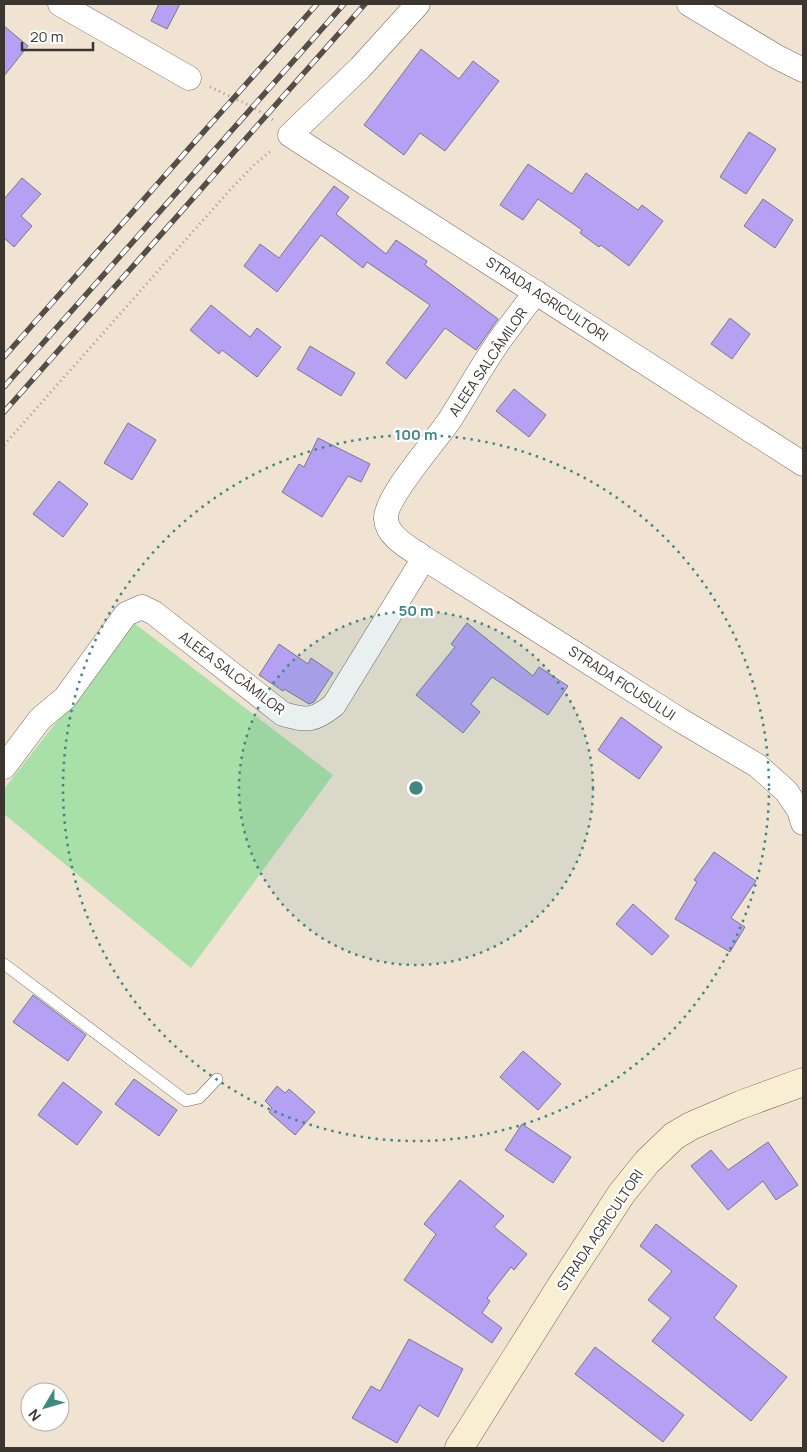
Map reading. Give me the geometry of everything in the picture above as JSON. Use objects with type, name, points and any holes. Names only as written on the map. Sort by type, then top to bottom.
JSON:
[{"type":"main road","name":"STRADA AGRICULTORI","points":[[459,1448],[622,1193],[647,1162],[674,1136],[691,1126],[740,1105],[803,1082]]},
{"type":"street","points":[[60,4],[189,78]]},
{"type":"street","points":[[290,135],[360,68],[418,4]]},
{"type":"street","points":[[689,4],[803,70]]},
{"type":"street","name":"STRADA AGRICULTORI","points":[[290,135],[803,464]]},
{"type":"street","name":"ALEEA SALCÂMILOR","points":[[4,767],[40,719],[65,698],[126,614],[142,608],[154,613],[283,714],[302,720],[320,717],[334,705],[424,558],[391,534],[386,526],[385,516],[388,508],[448,422],[497,345],[536,292]]},
{"type":"street","name":"STRADA FICUSULUI","points":[[424,558],[680,720],[758,766],[786,791],[799,810],[803,823]]},
{"type":"lane","points":[[4,964],[186,1101],[199,1098],[217,1079]]},
{"type":"path","points":[[4,445],[228,192],[255,164],[290,135],[267,115],[253,107],[189,78]]},
{"type":"green space","points":[[134,623],[333,775],[191,968],[4,814],[4,789]]},
{"type":"building","points":[[159,4],[180,4],[167,29],[151,21]]},
{"type":"building","points":[[4,26],[28,46],[4,76]]},
{"type":"building","points":[[421,49],[459,79],[473,61],[499,81],[445,151],[420,133],[404,155],[364,125]]},
{"type":"building","points":[[749,132],[776,149],[746,194],[720,177]]},
{"type":"building","points":[[528,164],[572,194],[586,173],[638,210],[642,205],[663,221],[629,266],[601,245],[599,247],[580,233],[582,230],[538,199],[523,220],[500,205]]},
{"type":"building","points":[[22,178],[41,194],[21,216],[32,226],[14,247],[4,238],[4,199]]},
{"type":"building","points":[[334,186],[349,197],[336,214],[386,254],[396,240],[427,261],[425,265],[498,319],[476,350],[445,328],[406,379],[386,363],[430,305],[367,262],[363,268],[321,235],[277,292],[244,266],[260,244],[279,258]]},
{"type":"building","points":[[763,199],[793,220],[775,248],[744,226]]},
{"type":"building","points":[[211,305],[250,337],[257,328],[281,347],[257,377],[222,350],[219,354],[190,330]]},
{"type":"building","points":[[730,318],[750,334],[732,359],[711,344]]},
{"type":"building","points":[[310,346],[355,373],[341,396],[297,369]]},
{"type":"building","points":[[514,389],[546,415],[529,437],[496,411]]},
{"type":"building","points":[[128,423],[156,440],[132,480],[104,463]]},
{"type":"building","points":[[318,438],[370,464],[361,482],[348,476],[322,517],[282,492],[299,464],[304,467]]},
{"type":"building","points":[[59,481],[88,504],[63,537],[33,514]]},
{"type":"building","points":[[467,623],[533,676],[539,667],[568,686],[548,715],[492,677],[471,704],[480,712],[463,733],[416,695],[455,647],[451,644]]},
{"type":"building","points":[[279,644],[308,664],[311,658],[333,673],[314,702],[309,704],[284,689],[283,691],[259,675]]},
{"type":"building","points":[[621,717],[662,747],[639,779],[598,750]]},
{"type":"building","points":[[714,852],[756,881],[731,918],[745,927],[730,952],[675,919],[697,882],[694,880]]},
{"type":"building","points":[[633,904],[669,936],[652,955],[616,924]]},
{"type":"building","points":[[33,995],[86,1035],[68,1061],[13,1022]]},
{"type":"building","points":[[523,1051],[561,1084],[538,1110],[500,1077]]},
{"type":"building","points":[[134,1079],[177,1110],[159,1136],[115,1104]]},
{"type":"building","points":[[63,1082],[102,1112],[77,1145],[38,1115]]},
{"type":"building","points":[[277,1086],[285,1093],[289,1089],[315,1112],[295,1135],[269,1112],[272,1108],[265,1101]]},
{"type":"building","points":[[522,1124],[571,1157],[553,1183],[505,1150]]},
{"type":"building","points":[[768,1142],[798,1185],[776,1200],[763,1181],[728,1210],[691,1166],[711,1150],[728,1170]]},
{"type":"building","points":[[460,1180],[504,1216],[494,1227],[527,1254],[514,1270],[511,1267],[487,1298],[490,1301],[482,1313],[502,1328],[492,1343],[404,1280],[436,1234],[424,1224]]},
{"type":"building","points":[[656,1224],[737,1286],[714,1318],[787,1377],[751,1421],[652,1341],[671,1318],[648,1300],[672,1271],[640,1246]]},
{"type":"building","points":[[409,1339],[463,1369],[438,1417],[419,1405],[397,1443],[352,1418],[371,1386],[380,1391]]},
{"type":"building","points":[[595,1347],[684,1415],[663,1442],[575,1374]]},
{"type":"railway","points":[[4,357],[317,4]]},
{"type":"railway","points":[[4,387],[344,4]]},
{"type":"railway","points":[[4,412],[365,4]]}]
